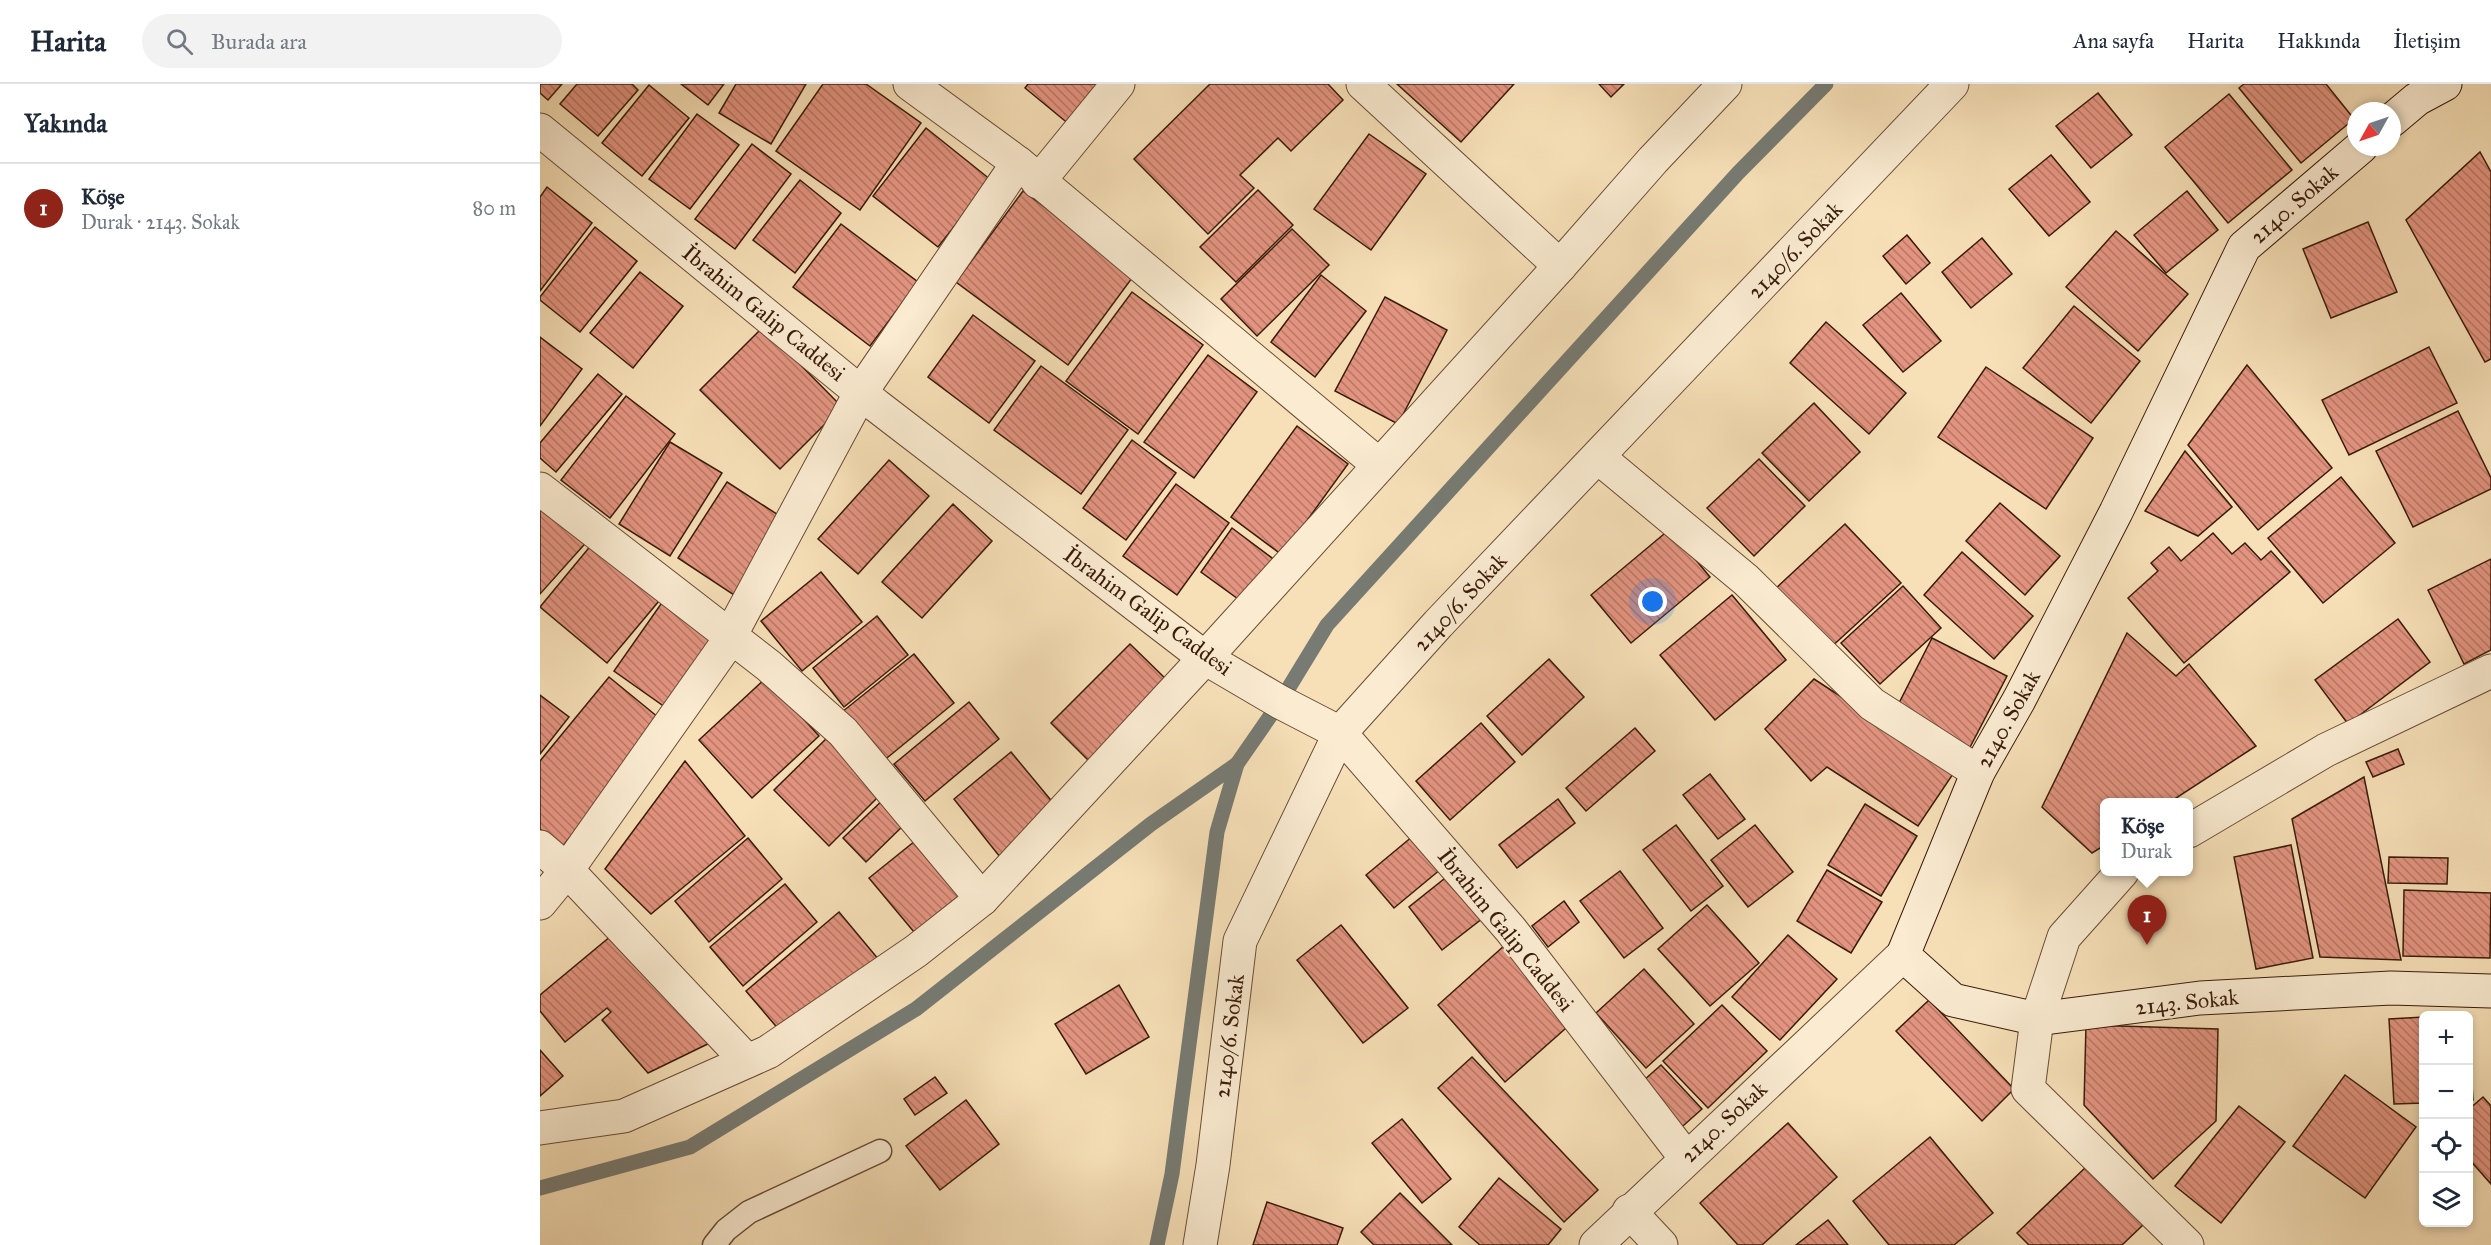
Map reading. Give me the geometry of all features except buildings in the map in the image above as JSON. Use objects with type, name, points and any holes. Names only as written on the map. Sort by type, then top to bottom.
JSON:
[{"type":"street","points":[[910,84],[1028,173],[1380,465]]},
{"type":"street","points":[[540,903],[567,870],[730,636],[861,392],[1028,173],[1118,84]]},
{"type":"street","points":[[1363,84],[1560,266]]},
{"type":"street","points":[[540,1128],[624,1116],[768,1052],[916,951],[982,899],[1205,658],[1653,160],[1725,84]]},
{"type":"street","name":"2140/6. Sokak","points":[[1200,1245],[1213,1166],[1240,941],[1340,733],[1438,624],[1952,84]]},
{"type":"street","points":[[2401,112],[2417,99],[2445,84]]},
{"type":"street","name":"İbrahim Galip Caddesi","points":[[540,130],[861,392],[1205,658],[1280,702],[1340,733],[1510,930],[1686,1158]]},
{"type":"street","name":"2140. Sokak","points":[[1596,1245],[1629,1211],[1903,955],[1978,772],[2019,700],[2116,512],[2244,247],[2350,156]]},
{"type":"street","points":[[1598,456],[1746,580],[1872,704],[1978,772]]},
{"type":"street","points":[[540,489],[769,666],[843,732],[982,899]]},
{"type":"street","points":[[2193,829],[2326,750],[2491,671]]},
{"type":"street","points":[[540,847],[567,870],[747,1060]]},
{"type":"street","points":[[2118,876],[2064,937],[2037,1019],[2028,1089],[2187,1245]]},
{"type":"street","name":"2143. Sokak","points":[[1903,955],[1953,1000],[2037,1019],[2212,998],[2391,988],[2491,991]]},
{"type":"street","points":[[1629,1211],[1661,1245]]},
{"type":"lane","points":[[714,1245],[726,1230],[749,1212],[880,1151]]},
{"type":"waterway","points":[[1157,1245],[1172,1174],[1217,832],[1237,764],[1280,702],[1327,625],[1738,173],[1826,84]]},
{"type":"waterway","points":[[540,1188],[690,1147],[916,1009],[1151,824],[1237,764]]},
{"type":"place","name":"Köşe","points":[[2147,945]]}]
